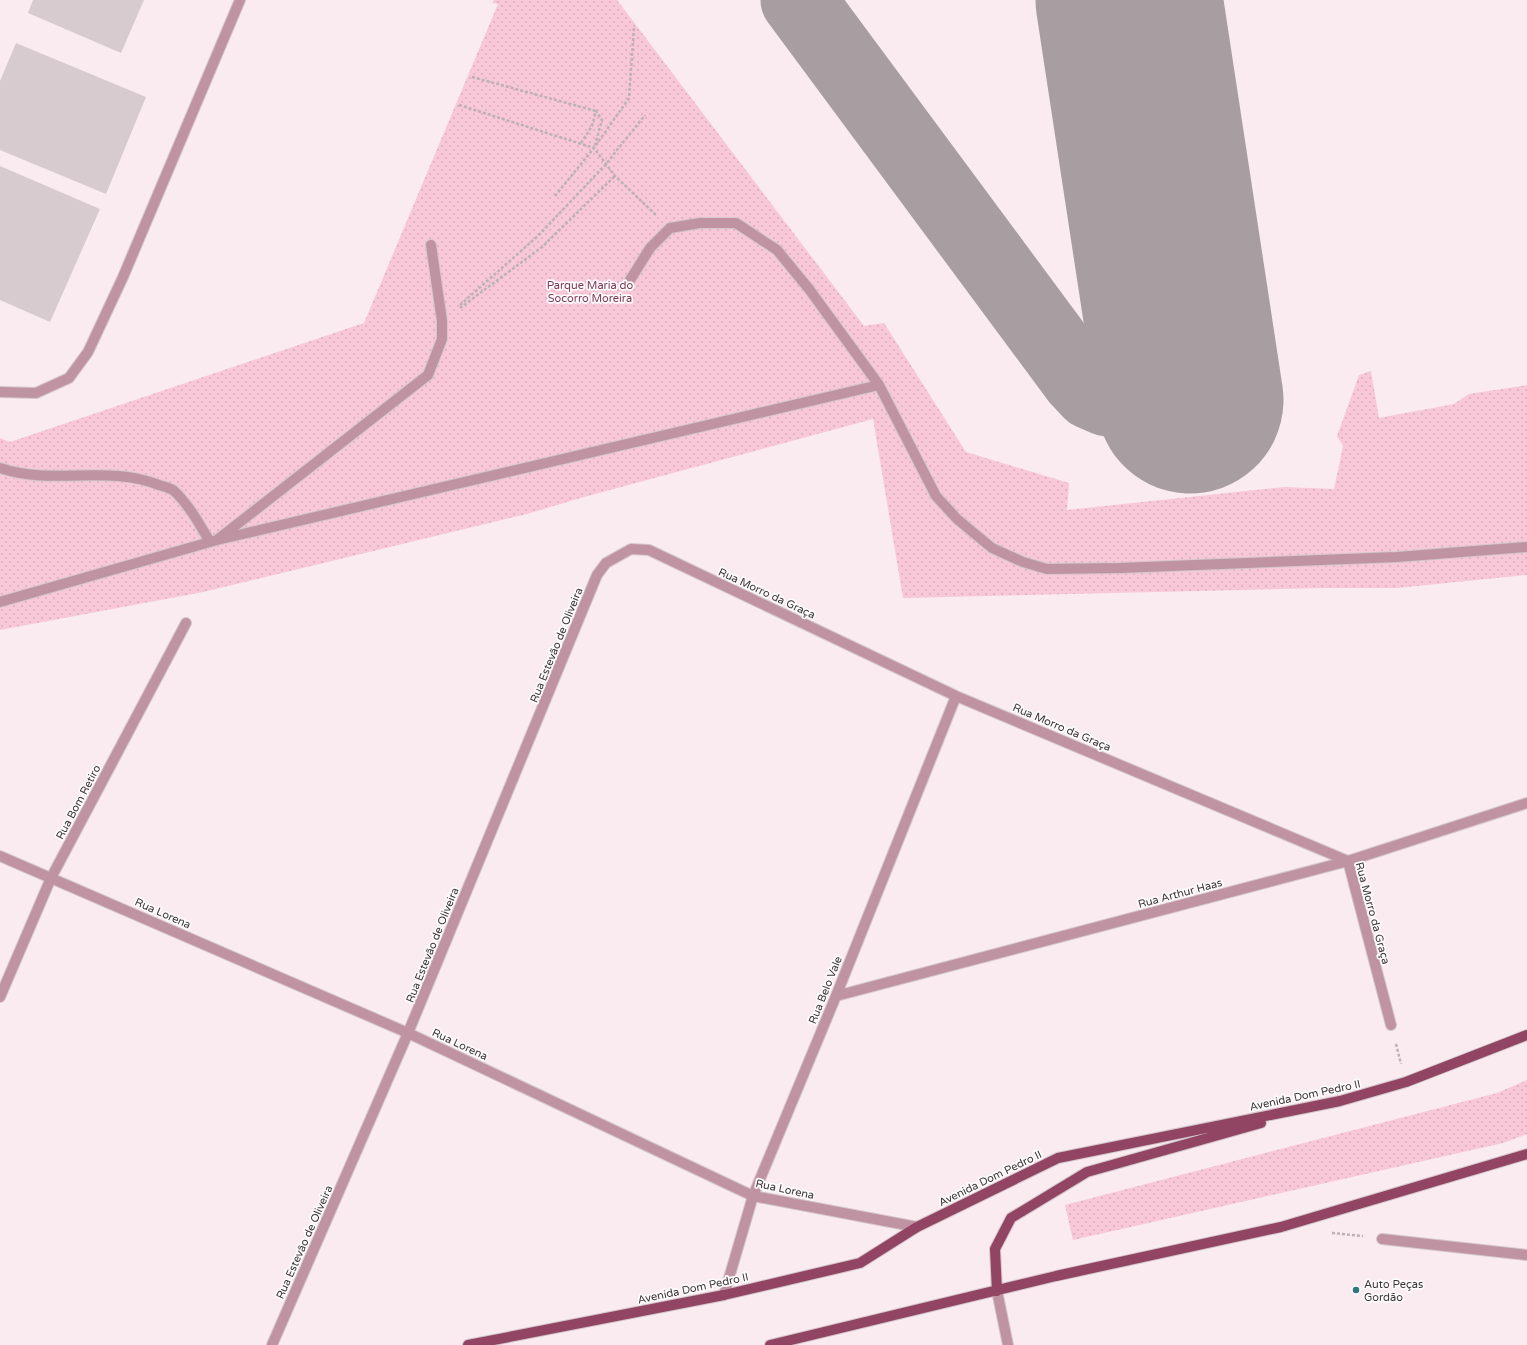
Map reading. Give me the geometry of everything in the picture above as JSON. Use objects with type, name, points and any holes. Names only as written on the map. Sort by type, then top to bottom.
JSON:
[{"type":"main road","name":"Avenida Dom Pedro II","points":[[468,1345],[724,1295],[860,1263],[917,1227],[1058,1158],[1340,1101],[1406,1082],[1527,1035]]},
{"type":"main road","points":[[997,1291],[995,1249],[1011,1218],[1087,1172],[1340,1101]]},
{"type":"main road","points":[[770,1345],[1056,1276],[1282,1227],[1527,1154]]},
{"type":"street","points":[[0,392],[36,393],[69,378],[88,352],[123,277],[240,0]]},
{"type":"street","points":[[627,285],[650,248],[670,228],[700,223],[736,223],[777,250],[809,289],[879,385],[936,496],[957,519],[992,548],[1023,562],[1048,569],[1120,568],[1389,557],[1527,547]]},
{"type":"street","points":[[214,541],[428,375],[442,339],[442,321],[431,245]]},
{"type":"street","points":[[0,602],[214,541],[879,385]]},
{"type":"street","points":[[0,468],[14,473],[48,476],[105,474],[148,480],[172,490],[214,541]]},
{"type":"street","name":"Rua Morro da Graça","points":[[616,557],[631,549],[650,550],[956,696],[1348,861],[1391,1025]]},
{"type":"street","name":"Rua Estevão de Oliveira","points":[[272,1345],[408,1033],[597,576],[606,563],[616,557]]},
{"type":"street","name":"Rua Bom Retiro","points":[[0,997],[52,878],[186,623]]},
{"type":"street","name":"Rua Belo Vale","points":[[724,1295],[753,1196],[836,996],[956,696]]},
{"type":"street","name":"Rua Arthur Haas","points":[[836,996],[1348,861],[1527,804]]},
{"type":"street","name":"Rua Lorena","points":[[0,856],[408,1033],[753,1196],[917,1227]]},
{"type":"street","points":[[1382,1238],[1527,1255]]},
{"type":"street","points":[[997,1291],[1008,1345]]},
{"type":"path","points":[[555,196],[594,148],[629,98],[634,27]]},
{"type":"path","points":[[472,77],[596,111],[602,120],[594,148]]},
{"type":"path","points":[[459,105],[594,148],[615,176],[670,228]]},
{"type":"path","points":[[581,144],[592,126],[596,111]]},
{"type":"path","points":[[442,321],[538,236],[606,164],[645,115]]},
{"type":"path","points":[[442,321],[542,247],[615,176]]},
{"type":"path","points":[[1391,1025],[1406,1082]]},
{"type":"green space","name":"Parque Maria do Socorro Moreira","points":[[494,0],[617,0],[864,326],[884,323],[966,452],[1069,483],[1067,510],[1285,487],[1334,489],[1343,446],[1337,436],[1359,375],[1371,371],[1379,418],[1454,404],[1469,394],[1527,385],[1527,575],[1397,588],[1325,588],[903,598],[873,419],[584,497],[527,514],[203,592],[0,630],[0,438],[10,442],[364,323],[498,4],[492,3]]},
{"type":"green space","points":[[1527,1080],[1527,1134],[1503,1143],[1073,1240],[1065,1205],[1497,1093]]},
{"type":"building","points":[[33,0],[144,0],[121,53],[28,13]]},
{"type":"building","points":[[16,43],[146,97],[106,194],[0,150],[0,81]]},
{"type":"building","points":[[0,166],[100,209],[50,322],[0,300]]},
{"type":"taxiway","points":[[798,0],[1078,378],[1091,392],[1107,399],[1139,401],[1168,398],[1187,382]]},
{"type":"runway","points":[[1129,0],[1190,400]]},
{"type":"place","name":"Auto Peças Gordão","points":[[1356,1290]]}]
